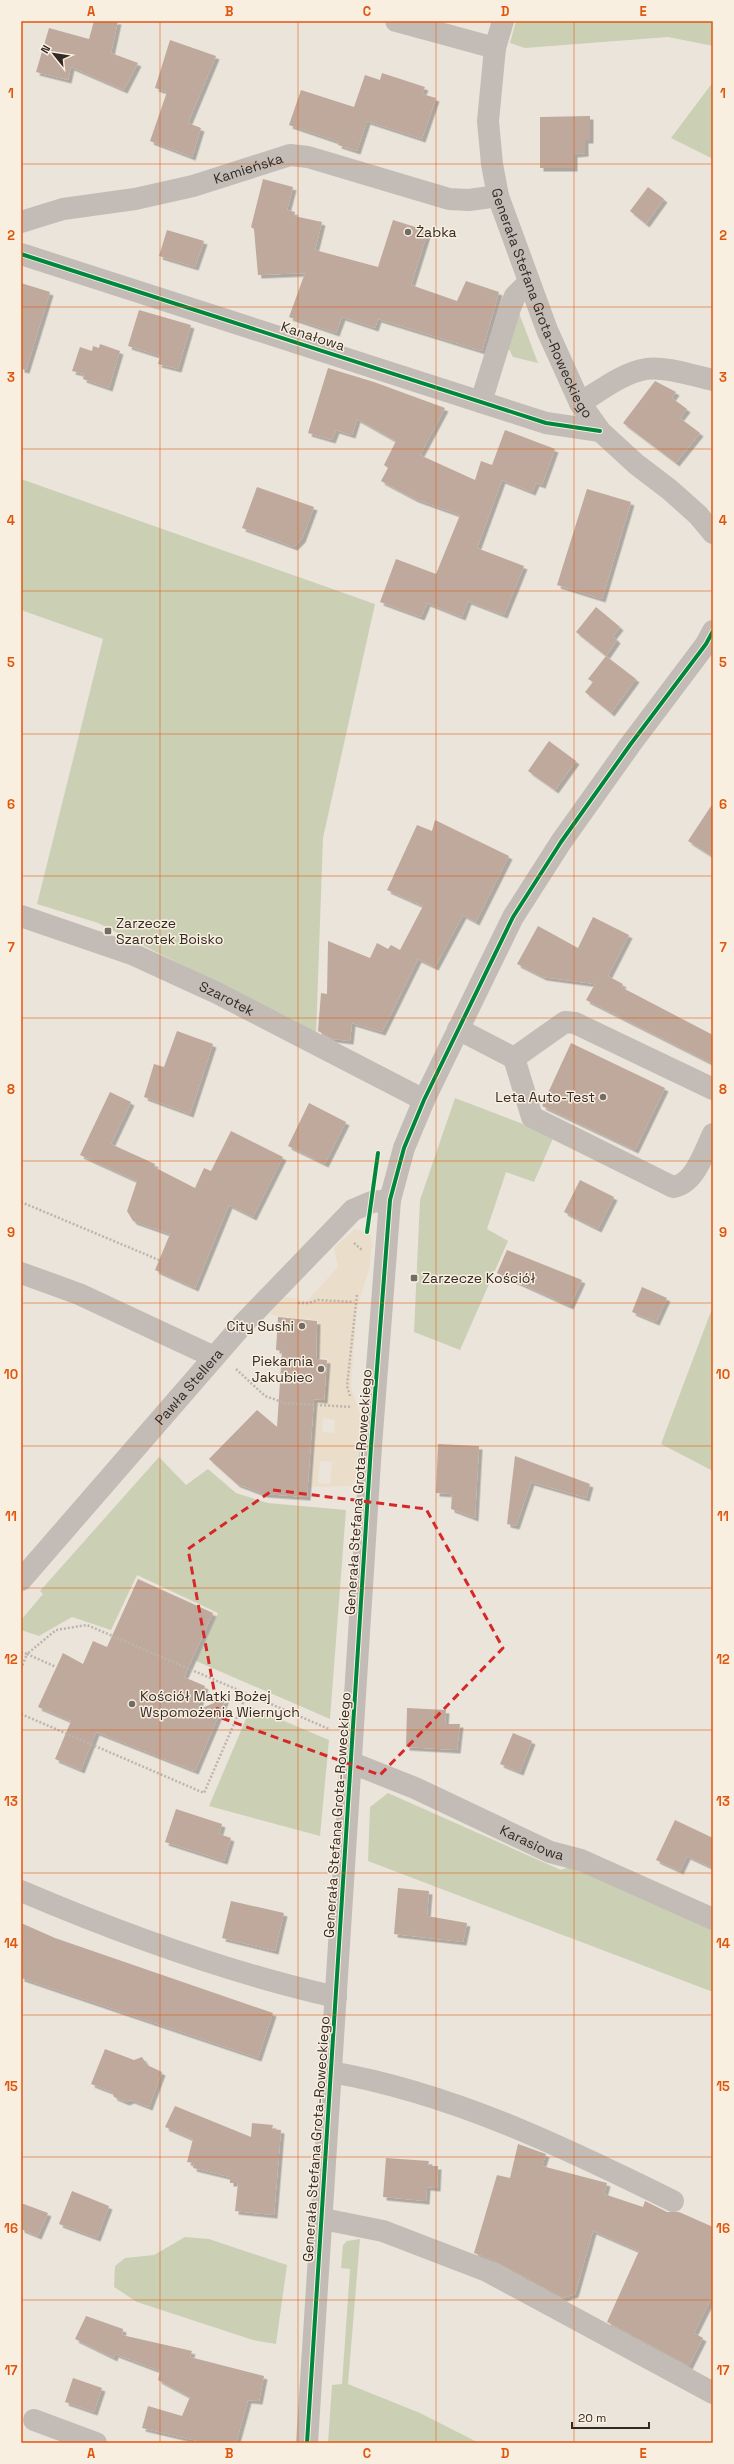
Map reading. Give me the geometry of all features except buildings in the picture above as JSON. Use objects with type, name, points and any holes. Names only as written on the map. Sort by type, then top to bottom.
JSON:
[{"type":"street","points":[[396,21],[495,48]]},
{"type":"street","name":"Generała Stefana Grota-Roweckiego","points":[[503,21],[495,48],[488,122],[492,164],[498,196],[550,338],[580,403],[600,431],[636,464],[676,495],[713,533]]},
{"type":"street","name":"Kamieńska","points":[[21,222],[63,209],[135,199],[193,186],[290,155],[308,158],[449,199],[469,200],[498,196]]},
{"type":"street","name":"Kanałowa","points":[[21,254],[546,423],[600,431]]},
{"type":"street","points":[[481,402],[510,308],[515,296],[529,282]]},
{"type":"street","points":[[580,403],[616,381],[646,369],[678,372],[713,380]]},
{"type":"street","name":"Generała Stefana Grota-Roweckiego","points":[[308,2443],[371,1446],[390,1200],[404,1148],[424,1100],[513,917],[557,849],[630,745],[706,644],[713,631]]},
{"type":"street","name":"Szarotek","points":[[21,916],[132,954],[231,1000],[424,1100]]},
{"type":"street","points":[[514,1058],[565,1022],[575,1023],[713,1089]]},
{"type":"street","points":[[458,1029],[514,1058],[532,1117],[673,1187],[681,1186],[690,1178],[713,1134]]},
{"type":"street","name":"Pawła Stellera","points":[[24,1573],[244,1323],[353,1210],[372,1202],[390,1200]]},
{"type":"street","points":[[21,1273],[79,1294],[214,1357]]},
{"type":"street","name":"Karasiowa","points":[[352,1763],[415,1788],[550,1852],[581,1860],[713,1918]]},
{"type":"street","points":[[21,1891],[178,1951],[310,1991],[336,1997]]},
{"type":"street","points":[[331,2072],[367,2078],[494,2118],[593,2161],[673,2201]]},
{"type":"street","name":"Generała Stefana Grota-Roweckiego","points":[[322,2219],[383,2231],[487,2271],[713,2393]]},
{"type":"street","points":[[34,2420],[96,2443]]},
{"type":"path","points":[[21,1202],[159,1260]]},
{"type":"path","points":[[234,1368],[265,1396],[285,1403],[353,1408]]},
{"type":"path","points":[[21,1669],[27,1654],[56,1630],[86,1625],[336,1732]]},
{"type":"path","points":[[21,1652],[56,1668]]},
{"type":"path","points":[[21,1714],[204,1793],[247,1694]]},
{"type":"highlighted area","points":[[273,1490],[426,1509],[503,1648],[380,1775],[219,1717],[188,1549]]},
{"type":"green space","points":[[516,21],[713,21],[713,46],[668,37],[525,48],[510,43]]},
{"type":"green space","points":[[713,82],[713,159],[671,138]]},
{"type":"green space","points":[[519,313],[538,363],[513,357],[507,346]]},
{"type":"green space","points":[[21,479],[375,604],[323,838],[316,1036],[202,975],[98,923],[37,904],[103,639],[21,610]]},
{"type":"green space","points":[[455,1098],[554,1136],[534,1182],[506,1172],[487,1229],[508,1241],[460,1350],[414,1332],[420,1200]]},
{"type":"green space","points":[[713,1306],[713,1471],[661,1444]]},
{"type":"green space","points":[[159,1457],[186,1485],[208,1469],[236,1493],[268,1503],[346,1510],[330,1719],[196,1661],[218,1613],[137,1575],[111,1630],[72,1617],[39,1636],[21,1630],[21,1620],[43,1594],[40,1591]]},
{"type":"green space","points":[[251,1707],[329,1740],[320,1836],[209,1806]]},
{"type":"green space","points":[[388,1793],[561,1870],[575,1865],[713,1928],[713,1992],[368,1861],[370,1807]]},
{"type":"green space","points":[[185,2237],[209,2239],[287,2265],[276,2344],[253,2340],[137,2302],[114,2287],[115,2266],[125,2258],[154,2255]]},
{"type":"green space","points":[[360,2239],[348,2384],[420,2413],[479,2443],[328,2443],[332,2385],[342,2384],[350,2269],[341,2268],[343,2245],[347,2241]]},
{"type":"shaded area","points":[[355,1229],[370,1234],[372,1245],[369,1269],[357,1308],[351,1386],[361,1418],[357,1477],[351,1486],[310,1487],[316,1400],[325,1401],[328,1358],[317,1358],[318,1320],[275,1316],[270,1313],[285,1297],[307,1301],[338,1267],[334,1248]],"holes":[[[323,1418],[335,1420],[334,1433],[322,1432]],[[320,1461],[332,1462],[330,1484],[318,1483]]]},
{"type":"cycle path","points":[[21,254],[546,423],[600,431]]},
{"type":"cycle path","points":[[307,2443],[371,1446],[390,1200],[404,1148],[424,1100],[513,917],[561,842],[630,745],[706,644],[713,631]]},
{"type":"cycle path","points":[[367,1232],[378,1153]]},
{"type":"place","name":"Żabka","points":[[408,232]]},
{"type":"place","name":"Zarzecze Szarotek Boisko","points":[[108,931]]},
{"type":"place","name":"Leta Auto-Test","points":[[603,1097]]},
{"type":"place","name":"Zarzecze Kościół","points":[[414,1278]]},
{"type":"place","name":"City Sushi","points":[[302,1326]]},
{"type":"place","name":"Piekarnia Jakubiec","points":[[321,1369]]},
{"type":"place","name":"Kościół Matki Bożej Wspomożenia Wiernych","points":[[132,1704]]}]
